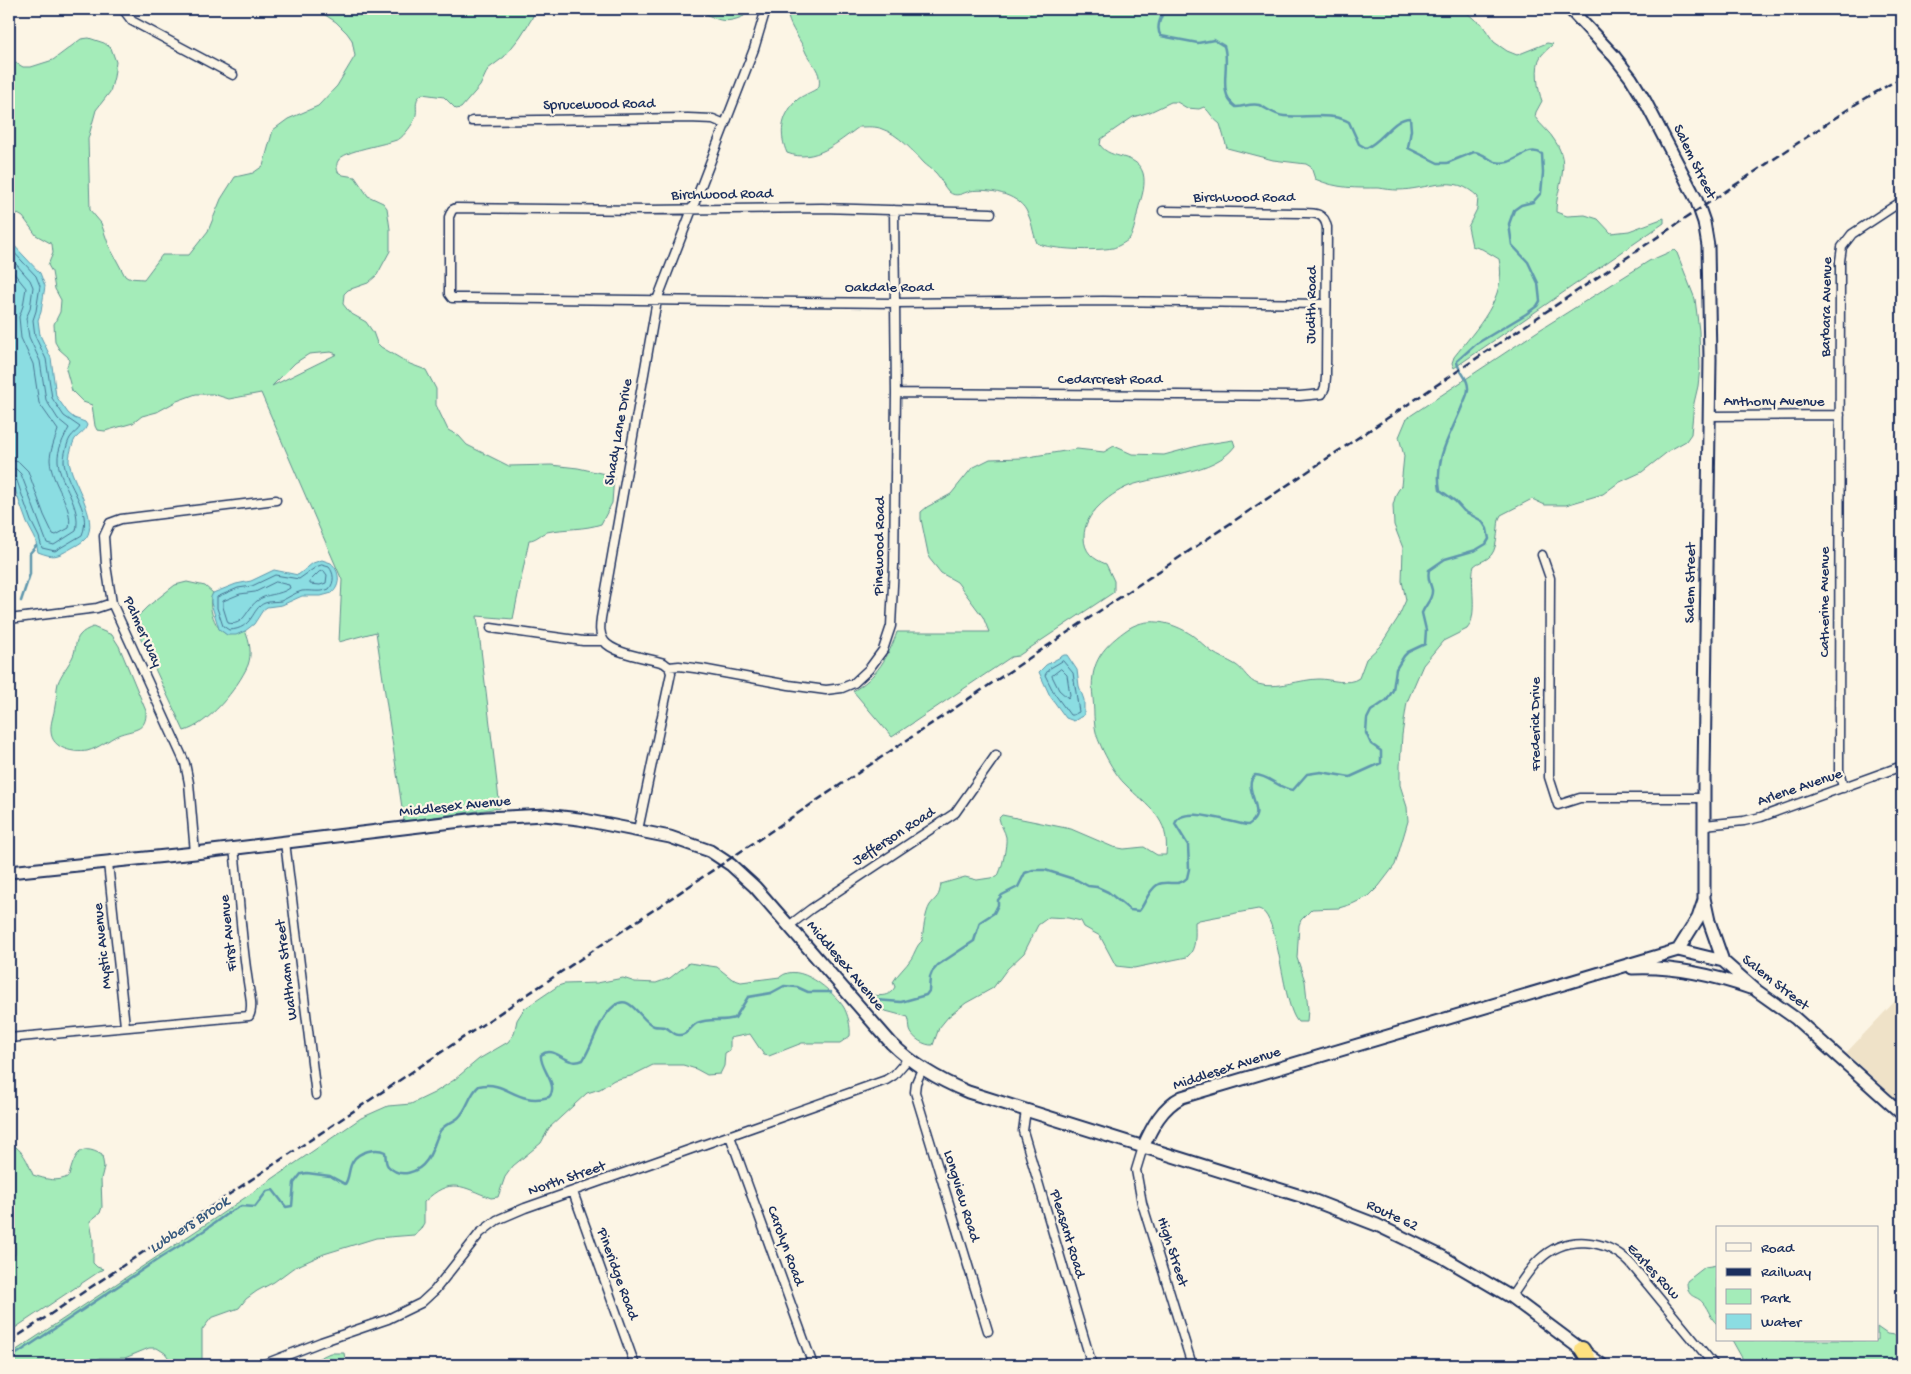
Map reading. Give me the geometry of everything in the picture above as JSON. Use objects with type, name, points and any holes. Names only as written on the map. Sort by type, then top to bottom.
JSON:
[{"type":"highway","points":[[1582,1350],[1592,1365]]},
{"type":"street","points":[[124,9],[132,20],[233,74]]},
{"type":"street","name":"Shady Lane Drive","points":[[604,641],[600,630],[601,618],[657,300],[754,49],[766,9]]},
{"type":"street","name":"Salem Street","points":[[1570,9],[1631,78],[1661,130],[1700,208],[1707,236],[1710,261],[1704,898],[1711,927],[1723,961],[1757,991],[1795,1018],[1902,1114]]},
{"type":"street","name":"Sprucewood Road","points":[[472,121],[688,118],[713,119],[725,124]]},
{"type":"street","name":"Barbara Avenue","points":[[1840,415],[1840,261],[1842,247],[1852,234],[1902,201]]},
{"type":"street","name":"Birchwood Road","points":[[452,298],[448,292],[449,223],[450,213],[454,209],[692,208],[991,213]]},
{"type":"street","name":"Pinewood Road","points":[[669,667],[679,666],[702,669],[826,690],[848,686],[861,678],[887,642],[891,620],[894,566],[896,302],[894,210]]},
{"type":"street","name":"Birchwood Road","points":[[1163,212],[1302,212],[1317,213],[1323,217]]},
{"type":"street","name":"Judith Road","points":[[1322,393],[1326,384],[1327,227],[1323,217]]},
{"type":"street","name":"Oakdale Road","points":[[452,298],[1326,304]]},
{"type":"street","name":"Cedarcrest Road","points":[[896,393],[1300,396],[1317,396],[1322,393]]},
{"type":"street","name":"Anthony Avenue","points":[[1708,416],[1840,415]]},
{"type":"street","name":"Catherine Avenue","points":[[1840,415],[1839,770],[1843,788]]},
{"type":"street","name":"Palmer Way","points":[[195,853],[189,782],[185,763],[112,602],[103,540],[106,530],[113,522],[121,519],[276,500]]},
{"type":"street","name":"Frederick Drive","points":[[1542,555],[1550,578],[1549,776],[1558,805],[1580,798],[1704,798]]},
{"type":"street","points":[[9,619],[97,608],[112,602]]},
{"type":"street","points":[[491,628],[583,641],[604,641],[615,649],[660,662],[669,667],[671,680],[638,830]]},
{"type":"street","name":"Jefferson Road","points":[[790,925],[955,813],[996,755]]},
{"type":"street","name":"Arlene Avenue","points":[[1704,825],[1744,821],[1761,817],[1902,766]]},
{"type":"street","name":"Middlesex Avenue","points":[[9,872],[108,863],[486,818],[527,815],[571,817],[677,839],[706,849],[719,856],[755,887],[790,925],[880,1031],[922,1070],[968,1092],[1143,1147],[1162,1114],[1173,1102],[1182,1097],[1678,950]]},
{"type":"street","name":"Waltham Street","points":[[285,842],[316,1095]]},
{"type":"street","name":"First Avenue","points":[[125,1026],[247,1017],[251,1015],[234,848]]},
{"type":"street","name":"Mystic Avenue","points":[[108,863],[125,1026]]},
{"type":"street","points":[[1678,950],[1698,918],[1704,898]]},
{"type":"street","points":[[1678,950],[1723,961]]},
{"type":"street","points":[[1678,950],[1689,970]]},
{"type":"street","points":[[1702,973],[1708,972],[1723,961]]},
{"type":"street","name":"Middlesex Avenue","points":[[1620,968],[1655,967],[1689,970],[1757,991]]},
{"type":"street","points":[[9,1038],[125,1026]]},
{"type":"street","name":"North Street","points":[[262,1365],[412,1308],[435,1290],[480,1233],[488,1226],[516,1212],[886,1080],[894,1075],[908,1059]]},
{"type":"street","name":"Longview Road","points":[[922,1070],[916,1083],[915,1092],[988,1331]]},
{"type":"street","name":"Pleasant Road","points":[[1026,1110],[1023,1131],[1092,1365]]},
{"type":"street","name":"Carolyn Road","points":[[730,1136],[813,1365]]},
{"type":"street","name":"Route 62","points":[[1143,1147],[1307,1198],[1358,1217],[1441,1256],[1511,1297],[1602,1365]]},
{"type":"street","name":"High Street","points":[[1143,1147],[1136,1170],[1142,1203],[1192,1365]]},
{"type":"street","name":"Pineridge Road","points":[[572,1192],[635,1365]]},
{"type":"street","name":"Earles Row","points":[[1511,1297],[1535,1264],[1554,1249],[1578,1242],[1603,1245],[1618,1252],[1630,1263],[1714,1365]]},
{"type":"shaded area","points":[[1899,997],[1902,1001],[1902,1104],[1846,1053]]},
{"type":"green space","points":[[316,9],[536,9],[520,37],[504,57],[488,69],[480,86],[461,108],[456,109],[444,97],[422,94],[416,102],[414,120],[401,138],[348,154],[338,161],[337,165],[338,172],[355,177],[368,196],[383,203],[387,208],[390,229],[390,251],[377,275],[368,283],[348,290],[344,294],[343,304],[350,313],[366,322],[381,347],[410,364],[426,370],[436,389],[436,405],[448,430],[459,436],[467,445],[509,466],[551,465],[578,468],[614,476],[612,503],[601,524],[547,532],[529,540],[513,619],[477,616],[500,808],[404,821],[376,632],[339,642],[342,580],[261,393],[229,399],[213,394],[196,394],[177,401],[157,412],[142,416],[133,423],[105,431],[97,430],[92,405],[83,402],[72,391],[66,369],[69,361],[68,357],[59,349],[55,342],[54,324],[60,312],[61,300],[55,289],[52,272],[48,265],[53,253],[52,244],[36,235],[23,217],[9,209],[9,59],[23,67],[31,67],[53,60],[81,39],[89,38],[104,43],[111,48],[116,62],[114,77],[110,92],[96,110],[88,139],[90,210],[101,223],[109,246],[125,276],[128,278],[144,279],[162,255],[189,255],[208,231],[221,199],[235,177],[253,173],[263,166],[273,130],[288,119],[318,106],[337,86],[355,56],[352,40],[336,22]],"holes":[[[331,352],[337,354],[272,386],[295,363],[309,354]]]},
{"type":"green space","points":[[698,9],[747,9],[744,16],[725,21],[710,16]]},
{"type":"green space","points":[[787,9],[1463,9],[1481,23],[1494,42],[1517,55],[1547,43],[1553,44],[1542,54],[1539,60],[1537,78],[1542,101],[1535,117],[1553,138],[1560,150],[1562,159],[1563,168],[1556,212],[1567,216],[1585,215],[1598,219],[1611,233],[1629,231],[1664,218],[1664,223],[1454,368],[1452,363],[1454,357],[1480,324],[1495,299],[1501,273],[1499,259],[1482,249],[1472,246],[1468,227],[1477,209],[1478,197],[1469,190],[1459,185],[1450,184],[1398,190],[1331,185],[1315,179],[1311,167],[1306,164],[1273,160],[1227,148],[1220,124],[1204,107],[1199,109],[1187,108],[1177,102],[1171,102],[1150,112],[1133,117],[1101,139],[1100,145],[1105,150],[1135,162],[1140,166],[1143,173],[1142,194],[1134,228],[1129,239],[1117,247],[1106,249],[1085,250],[1043,245],[1037,243],[1028,215],[1022,204],[1009,196],[993,191],[977,190],[957,195],[952,194],[947,190],[936,173],[905,143],[888,131],[880,128],[859,127],[834,145],[817,154],[797,156],[787,153],[782,133],[784,120],[790,108],[797,100],[819,87],[819,78],[817,71],[793,29]]},
{"type":"green space","points":[[1674,250],[1677,253],[1695,299],[1699,331],[1700,368],[1691,434],[1686,441],[1670,450],[1642,472],[1618,483],[1603,494],[1566,505],[1545,505],[1532,499],[1501,515],[1494,551],[1488,558],[1474,566],[1471,623],[1467,629],[1443,641],[1423,665],[1407,702],[1402,735],[1400,785],[1407,807],[1408,821],[1395,865],[1369,896],[1339,908],[1312,909],[1301,920],[1299,925],[1297,958],[1305,981],[1308,1009],[1307,1022],[1298,1022],[1292,1012],[1271,925],[1265,914],[1258,909],[1199,920],[1195,922],[1194,946],[1187,957],[1134,968],[1116,966],[1100,936],[1084,927],[1081,921],[1049,917],[1038,925],[1024,953],[1007,969],[993,988],[966,1003],[948,1017],[939,1028],[933,1045],[923,1043],[913,1036],[908,1017],[882,1010],[867,994],[879,996],[893,991],[895,987],[893,982],[909,962],[922,941],[927,913],[938,894],[941,884],[965,877],[977,880],[997,877],[999,874],[1006,846],[1005,832],[999,818],[1002,815],[1071,829],[1113,847],[1124,849],[1144,847],[1157,855],[1166,855],[1165,831],[1161,822],[1156,814],[1118,777],[1105,755],[1096,733],[1092,687],[1095,667],[1103,652],[1116,638],[1133,626],[1142,623],[1159,622],[1168,624],[1192,635],[1212,652],[1236,665],[1251,680],[1265,686],[1312,679],[1350,682],[1359,678],[1366,659],[1380,646],[1398,618],[1406,600],[1402,581],[1403,548],[1394,525],[1393,505],[1396,494],[1401,486],[1404,456],[1399,437],[1407,418],[1541,329],[1649,261]]},
{"type":"green space","points":[[1233,440],[1235,446],[1214,463],[1129,486],[1112,495],[1098,507],[1086,524],[1084,542],[1090,554],[1106,564],[1114,581],[1114,592],[1018,656],[1011,657],[892,737],[853,691],[868,680],[881,666],[897,632],[989,632],[983,617],[957,582],[941,573],[929,558],[921,519],[921,512],[951,494],[972,468],[990,459],[1022,458],[1077,449],[1104,452],[1114,446],[1132,454],[1164,455],[1201,445]]},
{"type":"green space","points":[[187,582],[205,586],[213,593],[211,611],[216,624],[224,633],[229,635],[245,631],[250,652],[248,665],[230,694],[212,714],[184,731],[135,626],[136,618],[147,607],[175,585]]},
{"type":"green space","points":[[93,627],[112,635],[119,646],[146,711],[146,718],[138,729],[118,735],[96,748],[87,751],[64,749],[55,742],[51,732],[57,686],[73,656],[78,637],[84,631]]},
{"type":"green space","points":[[689,963],[717,967],[732,979],[741,982],[780,977],[788,973],[805,975],[823,986],[843,1006],[849,1021],[850,1036],[840,1043],[802,1043],[769,1056],[764,1055],[750,1034],[730,1038],[730,1050],[725,1053],[724,1066],[720,1074],[707,1075],[683,1065],[653,1065],[631,1076],[614,1080],[600,1089],[587,1093],[549,1128],[541,1143],[513,1166],[505,1177],[498,1197],[491,1198],[457,1186],[449,1186],[433,1194],[424,1202],[424,1223],[414,1235],[376,1238],[324,1254],[293,1268],[246,1299],[239,1308],[211,1318],[202,1330],[201,1365],[178,1365],[157,1348],[149,1348],[125,1358],[99,1358],[92,1365],[9,1365],[9,1355],[211,1221],[361,1118],[388,1106],[411,1104],[434,1093],[454,1080],[479,1059],[508,1042],[514,1034],[517,1020],[524,1009],[558,986],[564,984],[597,983],[623,978],[635,982],[656,983],[670,978]]},
{"type":"green space","points":[[9,1143],[21,1152],[33,1175],[42,1178],[56,1180],[69,1176],[76,1157],[83,1150],[94,1151],[102,1155],[104,1167],[101,1179],[102,1207],[100,1213],[90,1221],[93,1239],[93,1263],[103,1269],[9,1332],[9,1262],[15,1254],[15,1247],[9,1234]]},
{"type":"green space","points":[[1716,1265],[1716,1323],[1703,1303],[1690,1294],[1687,1287],[1687,1281],[1705,1267]]},
{"type":"green space","points":[[1878,1328],[1887,1334],[1902,1336],[1902,1365],[1746,1365],[1733,1342],[1878,1342]]},
{"type":"green space","points":[[330,1353],[344,1353],[346,1365],[304,1365]]},
{"type":"water","points":[[9,240],[40,273],[45,286],[38,320],[40,335],[51,358],[56,396],[68,413],[87,425],[74,441],[69,461],[84,500],[90,521],[89,530],[83,541],[55,556],[38,552],[35,538],[27,523],[9,473]]},
{"type":"water","points":[[322,560],[331,563],[338,574],[337,586],[332,593],[321,596],[302,596],[282,605],[267,607],[254,624],[236,635],[227,635],[219,629],[211,603],[213,593],[236,584],[251,581],[274,570],[298,575],[313,563]]},
{"type":"water","points":[[1067,655],[1077,670],[1079,686],[1084,700],[1084,715],[1074,721],[1066,718],[1050,696],[1039,672],[1046,665]]},
{"type":"waterway","name":"Lubbers Brook","points":[[872,1002],[876,1000],[901,1002],[926,995],[929,991],[932,972],[938,965],[974,941],[980,922],[994,913],[998,900],[1002,895],[1018,887],[1025,873],[1033,870],[1045,870],[1077,880],[1088,886],[1097,887],[1108,892],[1130,910],[1139,911],[1151,891],[1157,885],[1161,883],[1176,883],[1187,878],[1189,869],[1188,845],[1175,824],[1179,818],[1187,815],[1208,816],[1248,825],[1254,820],[1256,814],[1251,787],[1251,781],[1255,775],[1265,777],[1293,790],[1307,774],[1321,772],[1350,777],[1381,763],[1381,751],[1371,744],[1366,733],[1367,719],[1371,711],[1387,700],[1393,690],[1396,669],[1404,656],[1425,644],[1426,630],[1422,613],[1432,593],[1429,570],[1445,559],[1476,550],[1486,544],[1489,539],[1487,529],[1482,521],[1464,511],[1455,501],[1440,490],[1440,466],[1445,445],[1468,391],[1467,381],[1457,361],[1476,344],[1526,314],[1537,306],[1540,301],[1538,283],[1528,262],[1512,245],[1509,224],[1514,210],[1521,205],[1533,202],[1541,193],[1542,154],[1533,151],[1502,163],[1474,152],[1447,163],[1438,163],[1408,148],[1411,130],[1410,118],[1398,122],[1377,141],[1366,148],[1359,144],[1349,122],[1343,119],[1327,116],[1280,115],[1259,105],[1236,107],[1230,101],[1225,87],[1226,54],[1224,46],[1214,40],[1198,43],[1161,36],[1159,33],[1160,19],[1165,9]]},
{"type":"waterway","points":[[21,601],[30,574],[30,553],[36,546]]},
{"type":"waterway","points":[[9,660],[9,672]]},
{"type":"waterway","name":"Lubbers Brook","points":[[9,1359],[228,1213],[241,1206],[255,1207],[267,1191],[273,1190],[286,1207],[292,1206],[294,1183],[301,1174],[330,1176],[345,1184],[351,1164],[355,1158],[372,1150],[385,1152],[387,1165],[393,1170],[403,1173],[414,1171],[423,1165],[429,1157],[438,1134],[446,1125],[456,1120],[479,1086],[497,1086],[528,1098],[549,1097],[552,1087],[541,1060],[541,1055],[551,1052],[571,1061],[583,1060],[604,1017],[614,1006],[620,1003],[630,1005],[654,1026],[665,1027],[674,1034],[681,1035],[697,1023],[735,1018],[748,997],[771,993],[784,986],[797,987],[808,992],[831,992]]},
{"type":"railway","points":[[9,1342],[1856,104],[1902,77]]}]
